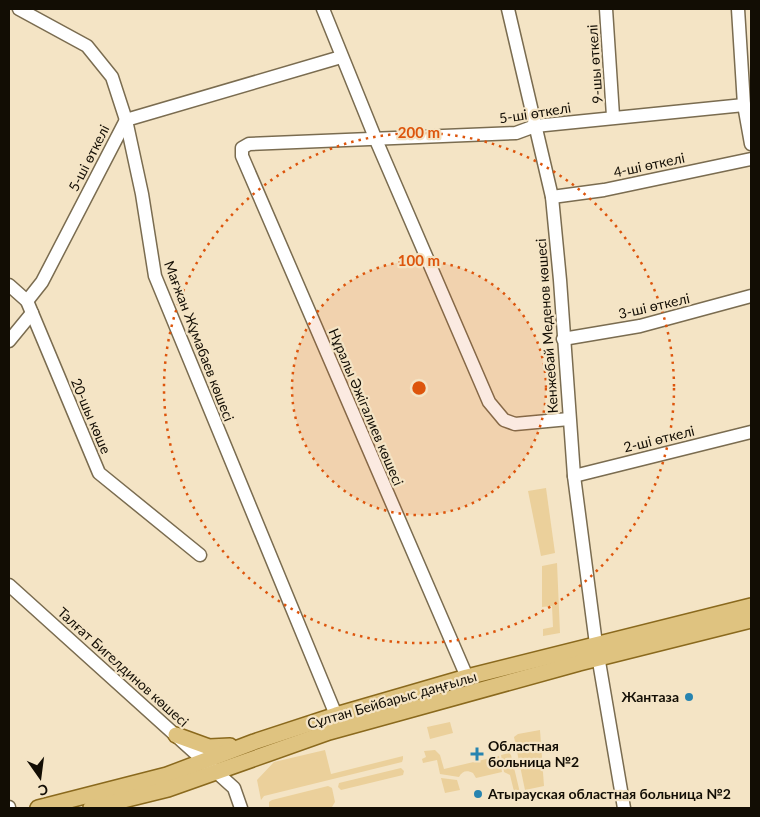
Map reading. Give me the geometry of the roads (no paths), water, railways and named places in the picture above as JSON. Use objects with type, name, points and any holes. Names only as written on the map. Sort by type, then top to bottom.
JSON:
[{"type":"main road","name":"Сұлтан Бейбарыс даңғылы","points":[[91,808],[168,789],[329,732],[751,606]]},
{"type":"main road","name":"Сұлтан Бейбарыс даңғылы","points":[[38,808],[167,775],[254,742],[336,715],[467,677],[751,620]]},
{"type":"main road","points":[[176,735],[209,747],[254,742]]},
{"type":"street","name":"Мағжан Жұмабаев көшесі","points":[[19,9],[87,46],[112,77],[126,120],[142,194],[154,276],[336,715]]},
{"type":"street","points":[[323,9],[376,140],[489,402],[504,420],[515,424],[569,419]]},
{"type":"street","name":"Кенжебай Меденов көшесі","points":[[508,9],[552,197],[574,476],[598,651],[624,808]]},
{"type":"street","name":"9-шы өткелі","points":[[606,9],[614,116]]},
{"type":"street","points":[[738,9],[744,105],[751,144]]},
{"type":"street","name":"5-ші өткелі","points":[[27,301],[42,282],[126,120],[341,57]]},
{"type":"street","name":"5-ші өткелі","points":[[242,148],[249,144],[516,133],[535,126],[614,116],[744,105]]},
{"type":"street","name":"Нұралы Әжiгалиев көшесi","points":[[242,148],[242,156],[467,677]]},
{"type":"street","name":"4-ші өткелі","points":[[552,197],[604,190],[751,159]]},
{"type":"street","name":"20-шы көше","points":[[9,286],[27,301],[99,473],[200,555]]},
{"type":"street","name":"3-ші өткелі","points":[[564,339],[640,326],[751,296]]},
{"type":"street","points":[[9,342],[32,313]]},
{"type":"street","name":"2-ші өткелі","points":[[574,476],[751,432]]},
{"type":"street","name":"Талғат Бигелдинов көшесі","points":[[9,585],[234,788],[240,808]]},
{"type":"place","name":"Жантаза","points":[[689,697]]},
{"type":"place","name":"Областная больница №2","points":[[477,754]]},
{"type":"place","name":"Атырауская областная больница №2","points":[[478,794]]}]
